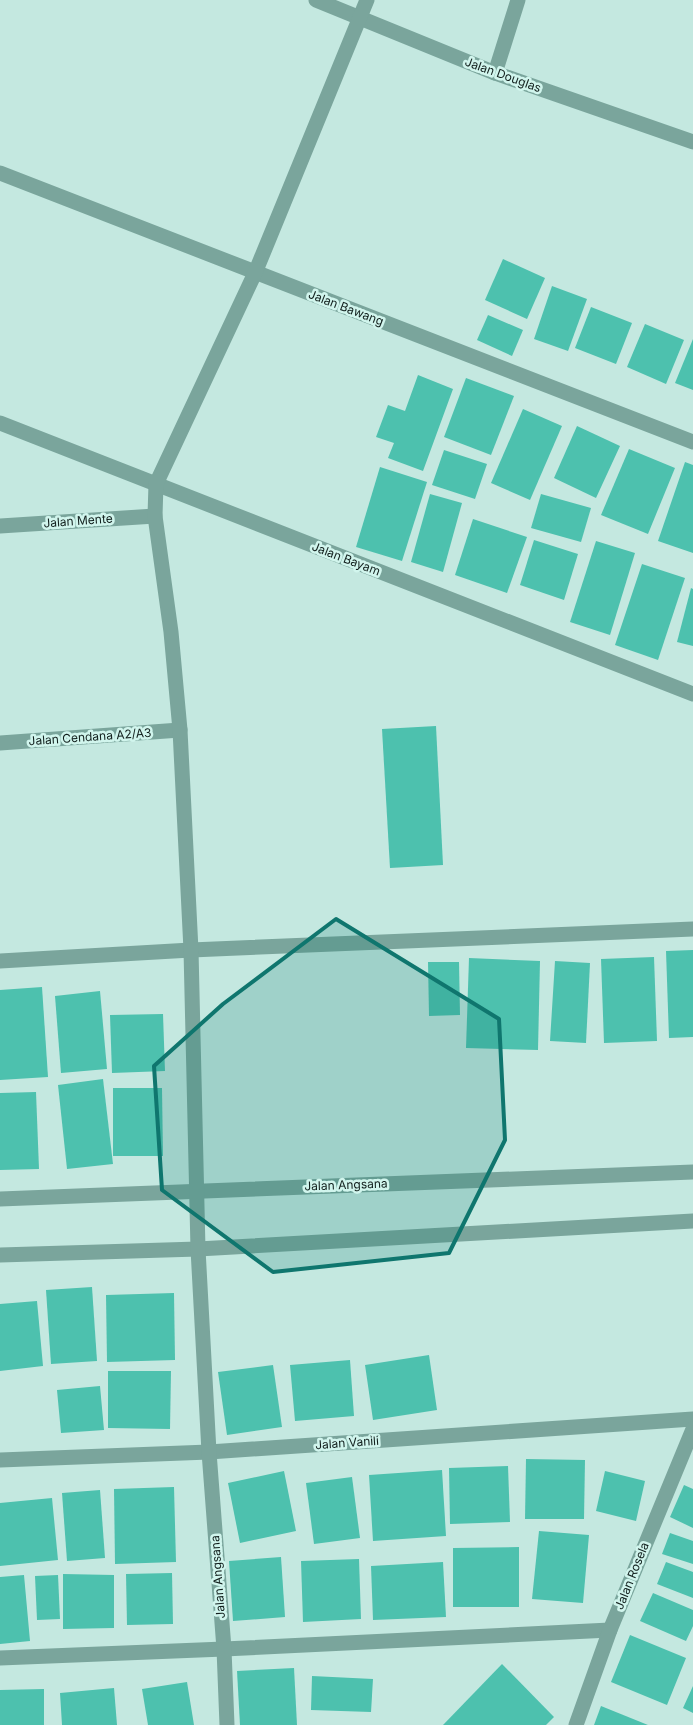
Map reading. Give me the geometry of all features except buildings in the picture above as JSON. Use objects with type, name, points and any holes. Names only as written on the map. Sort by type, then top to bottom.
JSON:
[{"type":"street","name":"Jalan Douglas","points":[[316,0],[495,74],[693,142]]},
{"type":"street","points":[[156,484],[255,273],[367,0]]},
{"type":"street","points":[[495,74],[518,0]]},
{"type":"street","name":"Jalan Bawang","points":[[0,173],[693,442]]},
{"type":"street","name":"Jalan Bayam","points":[[0,423],[693,694]]},
{"type":"street","name":"Jalan Angsana","points":[[156,484],[155,516],[171,632],[180,730],[191,950],[198,1249],[209,1452],[224,1649],[227,1725]]},
{"type":"street","name":"Jalan Mente","points":[[0,526],[155,516]]},
{"type":"street","name":"Jalan Cendana A2/A3","points":[[0,743],[180,730]]},
{"type":"street","points":[[0,961],[191,950],[693,929]]},
{"type":"street","name":"Jalan Angsana","points":[[0,1198],[693,1172]]},
{"type":"street","points":[[0,1255],[198,1249],[693,1221]]},
{"type":"street","name":"Jalan Vanili","points":[[0,1460],[209,1452],[693,1419]]},
{"type":"street","name":"Jalan Rosela","points":[[576,1725],[610,1630],[693,1429]]},
{"type":"street","points":[[0,1658],[610,1630]]},
{"type":"highlighted area","points":[[336,919],[499,1019],[505,1140],[449,1253],[273,1272],[162,1190],[154,1066],[223,1004]]}]
